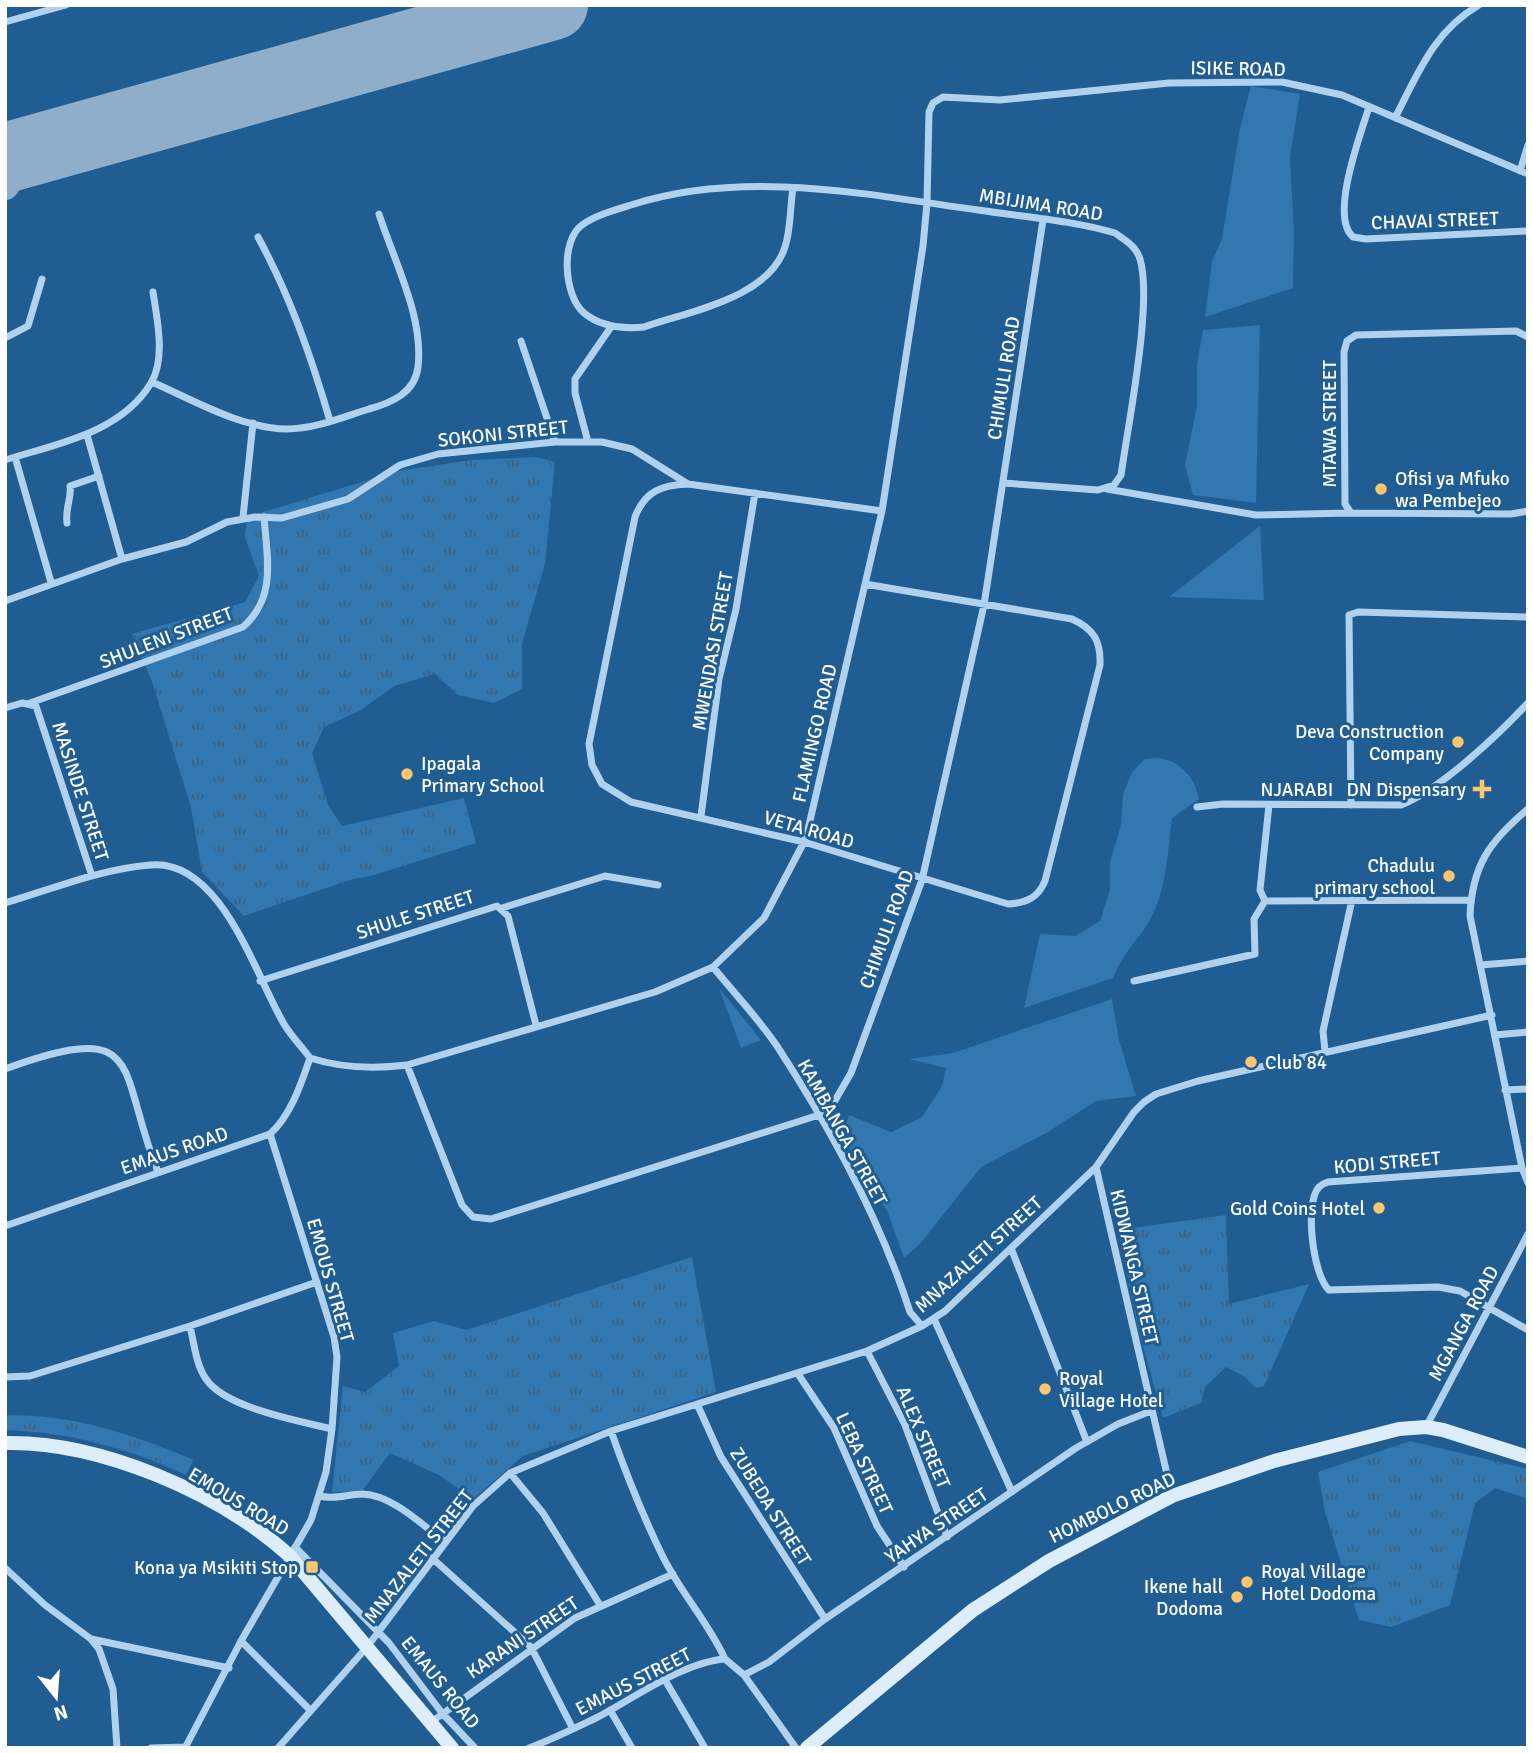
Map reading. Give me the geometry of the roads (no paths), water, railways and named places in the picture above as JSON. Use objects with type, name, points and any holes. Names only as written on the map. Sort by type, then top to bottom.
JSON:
[{"type":"street","points":[[5,22],[66,5]]},
{"type":"street","points":[[1395,118],[1435,42],[1458,19],[1479,5]]},
{"type":"street","name":"ISIKE ROAD","points":[[933,103],[943,97],[1000,100],[1230,80],[1282,82],[1342,95],[1524,173]]},
{"type":"street","name":"FLAMINGO ROAD","points":[[310,1058],[333,1065],[386,1068],[407,1065],[655,992],[713,967],[764,918],[804,842],[882,511],[927,203],[929,112],[933,103]]},
{"type":"street","name":"CHAVAI STREET","points":[[1368,107],[1346,189],[1345,224],[1353,237],[1366,239],[1528,231]]},
{"type":"street","points":[[1524,173],[1528,145]]},
{"type":"street","name":"MBIJIMA ROAD","points":[[611,327],[584,313],[572,292],[567,264],[570,243],[580,226],[609,212],[671,192],[727,185],[793,188],[927,203],[1115,233],[1133,246],[1140,258],[1144,278],[1142,322],[1121,475],[1106,489]]},
{"type":"street","points":[[588,442],[574,385],[578,372],[611,327],[644,327],[750,290],[770,275],[785,247],[793,188]]},
{"type":"street","points":[[152,382],[253,423],[287,429],[330,421],[391,402],[407,391],[418,371],[416,331],[379,214]]},
{"type":"street","name":"CHIMULI ROAD","points":[[819,1115],[833,1104],[851,1073],[922,880],[984,605],[1043,220]]},
{"type":"street","points":[[258,237],[278,273],[302,331],[330,421]]},
{"type":"street","points":[[5,338],[28,326],[42,279]]},
{"type":"street","points":[[5,460],[88,435],[118,417],[152,382],[159,330],[153,292]]},
{"type":"street","name":"MTAWA STREET","points":[[1528,337],[1516,331],[1356,335],[1348,341],[1344,352],[1345,504],[1351,513],[1528,511]]},
{"type":"street","points":[[521,341],[555,442]]},
{"type":"street","points":[[243,517],[253,423]]},
{"type":"street","points":[[88,435],[122,559]]},
{"type":"street","name":"SOKONI STREET","points":[[5,601],[51,582],[186,542],[243,517],[289,517],[348,499],[400,465],[438,454],[555,442],[588,442],[632,449],[688,484]]},
{"type":"street","points":[[15,457],[51,582]]},
{"type":"street","points":[[67,523],[65,507],[71,493],[70,486],[99,476]]},
{"type":"street","points":[[1003,483],[1106,489],[1256,516],[1351,513]]},
{"type":"street","name":"VETA ROAD","points":[[865,584],[1072,619],[1088,626],[1098,642],[1100,665],[1045,881],[1038,894],[1027,901],[1008,904],[804,842],[701,816],[631,802],[616,795],[596,775],[589,744],[635,517],[639,506],[653,491],[662,487],[688,484],[882,511]]},
{"type":"street","name":"MWENDASI STREET","points":[[701,816],[719,679],[736,609],[755,493]]},
{"type":"street","name":"SHULENI STREET","points":[[30,703],[243,626],[256,615],[268,585],[264,517]]},
{"type":"street","points":[[1351,805],[1349,615],[1358,612],[1528,617]]},
{"type":"street","name":"MASINDE STREET","points":[[5,708],[30,703],[38,711],[92,876]]},
{"type":"street","name":"NJARABI","points":[[1197,807],[1401,805],[1421,797],[1528,703]]},
{"type":"street","points":[[1265,901],[1260,890],[1269,805]]},
{"type":"street","points":[[1527,812],[1501,832],[1480,862],[1470,916],[1505,1090],[1522,1168],[1528,1183]]},
{"type":"street","name":"MASINDE STREET","points":[[5,903],[92,876],[152,864],[178,868],[199,881],[223,905],[285,1028],[310,1058]]},
{"type":"street","points":[[502,908],[605,876],[658,885]]},
{"type":"street","points":[[1325,1051],[1323,1031],[1352,900]]},
{"type":"street","points":[[1265,901],[1471,900]]},
{"type":"street","points":[[1134,981],[1255,954],[1254,919],[1265,901]]},
{"type":"street","name":"SHULE STREET","points":[[260,981],[488,907],[502,908],[508,916],[536,1025]]},
{"type":"street","points":[[1481,965],[1528,961]]},
{"type":"street","name":"KAMBANGA STREET","points":[[713,967],[775,1044],[819,1115],[868,1206],[910,1312],[922,1326]]},
{"type":"street","name":"MNAZALETI STREET","points":[[278,1748],[368,1647],[444,1541],[473,1506],[510,1473],[611,1431],[698,1406],[867,1350],[934,1319],[1096,1167],[1134,1112],[1156,1094],[1198,1080],[1492,1015]]},
{"type":"street","points":[[1495,1035],[1528,1032]]},
{"type":"street","points":[[5,1069],[78,1047],[95,1047],[112,1054],[128,1072],[144,1136],[158,1172]]},
{"type":"street","points":[[270,1134],[278,1128],[297,1094],[310,1058]]},
{"type":"street","points":[[407,1065],[462,1205],[473,1217],[505,1216],[819,1115]]},
{"type":"street","points":[[1505,1090],[1528,1089]]},
{"type":"street","name":"EMAUS ROAD","points":[[5,1226],[270,1134]]},
{"type":"street","name":"EMOUS STREET","points":[[185,1747],[241,1641],[311,1520],[319,1496],[332,1429],[337,1357],[317,1282],[270,1134]]},
{"type":"street","name":"KIDWANGA STREET","points":[[1096,1167],[1172,1496]]},
{"type":"street","name":"KODI STREET","points":[[1489,1307],[1460,1291],[1438,1287],[1329,1290],[1319,1275],[1314,1249],[1313,1200],[1318,1188],[1328,1182],[1522,1168]]},
{"type":"street","name":"MGANGA ROAD","points":[[1426,1427],[1528,1234]]},
{"type":"street","points":[[1011,1248],[1087,1442]]},
{"type":"street","points":[[5,1377],[30,1376],[190,1326],[317,1282]]},
{"type":"street","points":[[1489,1307],[1528,1330]]},
{"type":"street","points":[[934,1319],[1012,1492]]},
{"type":"street","points":[[190,1326],[201,1368],[209,1383],[258,1411],[332,1429]]},
{"type":"street","name":"ALEX STREET","points":[[867,1350],[905,1425],[947,1537]]},
{"type":"street","name":"LEBA STREET","points":[[797,1374],[834,1428],[877,1526],[904,1567]]},
{"type":"street","name":"ZUBEDA STREET","points":[[698,1406],[721,1457],[825,1619]]},
{"type":"street","name":"YAHYA STREET","points":[[744,1675],[769,1662],[825,1619],[1087,1442],[1118,1424],[1151,1411]]},
{"type":"street","name":"HOMBOLO ROAD","points":[[807,1748],[973,1610],[1049,1561],[1172,1496],[1274,1461],[1399,1429],[1426,1427],[1528,1457]]},
{"type":"street","points":[[611,1431],[626,1477],[673,1574],[703,1617],[725,1659],[744,1675],[796,1748]]},
{"type":"street","name":"EMOUS ROAD","points":[[5,1443],[74,1448],[123,1463],[188,1490],[293,1551],[452,1748]]},
{"type":"street","name":"KARANI STREET","points":[[510,1473],[543,1513],[600,1605]]},
{"type":"street","points":[[319,1496],[332,1499],[362,1494],[382,1497],[444,1541]]},
{"type":"street","name":"EMAUS ROAD","points":[[293,1551],[379,1632],[442,1713],[475,1748]]},
{"type":"street","points":[[432,1558],[531,1647],[573,1729]]},
{"type":"street","points":[[5,1569],[45,1605],[91,1639],[106,1663],[113,1689],[117,1748]]},
{"type":"street","name":"KARANI STREET","points":[[430,1723],[531,1647],[600,1605],[673,1574]]},
{"type":"street","points":[[91,1639],[229,1668]]},
{"type":"street","points":[[241,1641],[310,1710]]},
{"type":"street","name":"EMAUS STREET","points":[[529,1748],[573,1729],[665,1680],[710,1660],[725,1659]]},
{"type":"street","points":[[665,1680],[705,1748]]},
{"type":"street","points":[[610,1710],[632,1748]]},
{"type":"street","points":[[151,1748],[185,1747]]},
{"type":"place","name":"Ofisi ya Mfuko wa Pembejeo","points":[[1381,489]]},
{"type":"place","name":"Deva Construction Company","points":[[1458,742]]},
{"type":"place","name":"Ipagala Primary School","points":[[407,774]]},
{"type":"place","name":"DN Dispensary","points":[[1482,789]]},
{"type":"place","name":"Chadulu primary school","points":[[1449,876]]},
{"type":"place","name":"Club 84","points":[[1251,1062]]},
{"type":"place","name":"Gold Coins Hotel","points":[[1379,1208]]},
{"type":"place","name":"Royal Village Hotel","points":[[1045,1389]]},
{"type":"place","name":"Kona ya Msikiti Stop","points":[[312,1567]]},
{"type":"place","name":"Royal Village Hotel Dodoma","points":[[1247,1582]]},
{"type":"place","name":"Ikene hall Dodoma","points":[[1237,1597]]}]
